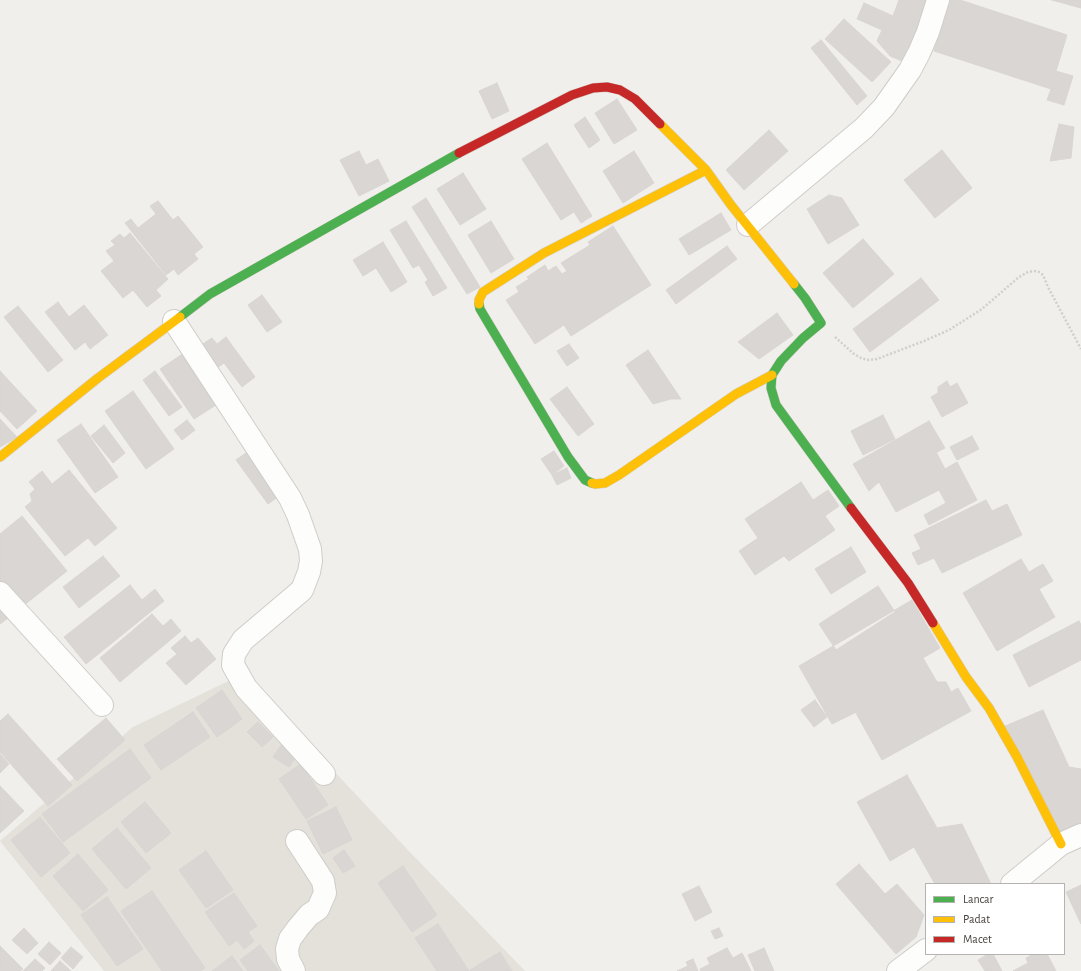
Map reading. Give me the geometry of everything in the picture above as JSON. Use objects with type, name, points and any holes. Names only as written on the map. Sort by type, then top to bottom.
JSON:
[{"type":"street","points":[[748,225],[864,128],[884,108],[910,70],[919,53],[928,32],[938,0]]},
{"type":"street","points":[[0,457],[98,378],[210,294],[449,158],[572,95],[593,88],[607,87],[620,90],[635,99],[706,170],[805,298],[821,323],[803,338],[781,361],[772,375],[771,388],[776,405],[844,501],[908,583],[966,677],[989,708],[1017,757],[1061,844]]},
{"type":"street","points":[[706,170],[544,253],[483,292],[479,300],[480,309],[568,457],[585,480],[595,484],[605,483],[736,394],[772,375]]},
{"type":"street","points":[[174,321],[290,498],[298,515],[310,549],[311,561],[309,572],[302,590],[243,640],[234,654],[233,665],[246,688],[324,774]]},
{"type":"street","points":[[0,594],[102,705]]},
{"type":"street","points":[[1013,883],[1061,844],[1081,835]]},
{"type":"street","points":[[294,971],[288,959],[287,949],[290,939],[298,928],[318,909],[322,903],[325,893],[324,881],[297,841]]},
{"type":"street","points":[[898,971],[925,951]]},
{"type":"path","points":[[821,323],[854,354],[867,360],[877,359],[949,330],[982,309],[1019,277],[1034,270],[1043,275],[1081,349]]},
{"type":"shaded area","points":[[243,674],[407,849],[525,971],[104,971],[0,841],[133,727]]},
{"type":"building","points":[[899,0],[933,0],[922,29],[893,16]]},
{"type":"building","points":[[951,0],[960,0],[1067,35],[1056,71],[1073,76],[1064,105],[1047,100],[1051,89],[934,51]]},
{"type":"building","points":[[1052,0],[1081,0],[1081,8]]},
{"type":"building","points":[[864,3],[922,29],[907,63],[890,56],[877,41],[882,30],[857,19]]},
{"type":"building","points":[[844,19],[891,62],[872,82],[825,39]]},
{"type":"building","points":[[821,40],[867,96],[857,105],[811,48]]},
{"type":"building","points":[[497,83],[509,111],[492,119],[479,91]]},
{"type":"building","points":[[617,99],[637,130],[614,144],[595,113]]},
{"type":"building","points":[[585,117],[600,140],[589,148],[574,125]]},
{"type":"building","points":[[1059,124],[1074,127],[1071,158],[1050,161]]},
{"type":"building","points":[[769,130],[788,151],[744,190],[726,170]]},
{"type":"building","points":[[547,143],[592,216],[581,223],[574,212],[561,220],[522,159]]},
{"type":"building","points":[[942,150],[972,188],[935,218],[904,180]]},
{"type":"building","points":[[359,151],[366,165],[378,159],[389,181],[359,196],[340,160]]},
{"type":"building","points":[[634,151],[654,183],[623,203],[603,171]]},
{"type":"building","points":[[463,173],[486,209],[460,225],[437,189]]},
{"type":"building","points":[[829,195],[842,198],[859,225],[828,244],[807,209]]},
{"type":"building","points":[[426,198],[480,287],[467,294],[412,207]]},
{"type":"building","points":[[158,201],[173,220],[178,216],[203,247],[194,254],[198,259],[178,275],[174,269],[166,275],[125,223],[131,219],[138,228],[156,214],[150,206]]},
{"type":"building","points":[[721,213],[731,230],[689,255],[679,239]]},
{"type":"building","points":[[406,221],[447,288],[433,296],[425,282],[428,280],[419,265],[413,268],[390,230]]},
{"type":"building","points":[[491,221],[514,259],[491,273],[468,235]]},
{"type":"building","points":[[613,226],[651,285],[571,336],[564,325],[535,344],[506,300],[519,292],[516,287],[529,279],[527,277],[545,265],[548,271],[556,266],[562,274],[567,271],[561,263],[590,245],[588,242]]},
{"type":"building","points":[[130,233],[168,279],[156,290],[161,296],[147,307],[133,290],[123,298],[101,271],[114,261],[106,251],[115,245],[111,241],[120,234],[124,238]]},
{"type":"building","points":[[863,239],[894,274],[853,308],[823,273]]},
{"type":"building","points":[[383,242],[407,282],[391,292],[376,268],[363,276],[353,260]]},
{"type":"building","points":[[727,246],[737,259],[676,304],[666,290]]},
{"type":"building","points":[[921,278],[939,300],[870,352],[853,329]]},
{"type":"building","points":[[262,295],[282,322],[267,332],[248,305]]},
{"type":"building","points":[[58,302],[69,317],[84,305],[108,335],[90,349],[85,342],[75,350],[45,312]]},
{"type":"building","points":[[18,306],[63,360],[48,372],[4,317]]},
{"type":"building","points":[[777,313],[793,335],[759,359],[738,342]]},
{"type":"building","points":[[226,337],[255,377],[242,387],[224,363],[214,370],[198,347],[212,338],[217,344]]},
{"type":"building","points":[[569,344],[579,358],[567,366],[557,351]]},
{"type":"building","points":[[648,350],[681,399],[671,399],[653,404],[626,365]]},
{"type":"building","points":[[184,353],[219,403],[194,419],[160,369]]},
{"type":"building","points":[[0,371],[37,411],[17,429],[0,411]]},
{"type":"building","points":[[155,371],[182,407],[169,416],[143,380]]},
{"type":"building","points":[[947,381],[950,387],[957,383],[968,403],[942,417],[931,397],[938,393],[938,387]]},
{"type":"building","points":[[567,387],[594,424],[578,436],[550,399]]},
{"type":"building","points":[[133,391],[174,449],[146,469],[105,411]]},
{"type":"building","points":[[883,415],[895,439],[863,455],[851,431]]},
{"type":"building","points":[[0,419],[17,437],[0,447]]},
{"type":"building","points":[[187,420],[195,430],[182,440],[174,430]]},
{"type":"building","points":[[929,421],[945,448],[879,482],[869,491],[853,464]]},
{"type":"building","points":[[81,424],[118,477],[95,493],[57,440]]},
{"type":"building","points":[[104,425],[125,453],[113,463],[91,436]]},
{"type":"building","points":[[972,436],[979,449],[957,460],[950,447]]},
{"type":"building","points":[[250,450],[282,494],[268,504],[236,460]]},
{"type":"building","points":[[554,451],[564,466],[552,475],[541,459]]},
{"type":"building","points":[[936,452],[945,469],[957,462],[977,500],[929,525],[924,515],[946,503],[939,490],[896,512],[879,482]]},
{"type":"building","points":[[567,468],[571,478],[557,485],[552,475]]},
{"type":"building","points":[[69,470],[117,528],[95,546],[88,538],[65,556],[25,507],[32,501],[30,494],[35,489],[29,482],[42,471],[52,484]]},
{"type":"building","points":[[801,482],[813,500],[828,490],[839,506],[825,516],[835,530],[789,561],[784,556],[755,575],[739,551],[758,538],[745,519]]},
{"type":"building","points":[[986,500],[992,511],[1007,504],[1022,535],[942,573],[934,558],[918,565],[912,553],[921,549],[914,535]]},
{"type":"building","points":[[22,516],[67,571],[18,610],[0,588],[0,534]]},
{"type":"building","points":[[851,547],[866,572],[831,594],[815,569]]},
{"type":"building","points":[[103,556],[120,576],[79,608],[63,587]]},
{"type":"building","points":[[1021,559],[1029,572],[1043,564],[1053,581],[1039,589],[1055,617],[997,651],[963,593]]},
{"type":"building","points":[[130,585],[142,600],[155,589],[164,601],[86,664],[64,637]]},
{"type":"building","points":[[878,586],[895,612],[836,650],[819,624]]},
{"type":"building","points":[[912,600],[940,648],[923,658],[937,682],[946,682],[951,692],[958,688],[971,711],[882,760],[856,713],[887,697],[832,724],[799,666]]},
{"type":"building","points":[[0,606],[12,615],[0,624]]},
{"type":"building","points":[[152,614],[163,626],[171,619],[181,631],[120,682],[100,658]]},
{"type":"building","points":[[1079,621],[1081,625],[1081,660],[1029,687],[1013,655]]},
{"type":"building","points":[[185,636],[191,643],[198,638],[216,659],[186,685],[166,663],[177,654],[171,648]]},
{"type":"building","points":[[222,690],[242,719],[217,737],[196,708]]},
{"type":"building","points":[[815,700],[827,717],[814,727],[801,710]]},
{"type":"building","points":[[1043,710],[1069,767],[1081,769],[1081,836],[1057,847],[1003,727]]},
{"type":"building","points":[[193,712],[210,737],[161,770],[144,745]]},
{"type":"building","points":[[8,714],[72,785],[48,806],[0,752],[0,721]]},
{"type":"building","points":[[106,718],[125,740],[77,781],[57,759]]},
{"type":"building","points":[[258,722],[273,737],[262,747],[247,732]]},
{"type":"building","points":[[282,744],[298,754],[289,767],[273,757]]},
{"type":"building","points":[[130,749],[151,778],[63,842],[42,814]]},
{"type":"building","points":[[0,754],[9,764],[0,773]]},
{"type":"building","points":[[301,764],[328,805],[306,819],[279,779]]},
{"type":"building","points":[[907,775],[937,828],[962,824],[991,883],[934,883],[914,847],[890,861],[857,802]]},
{"type":"building","points":[[0,786],[24,811],[0,833]]},
{"type":"building","points":[[145,802],[171,833],[146,853],[121,822]]},
{"type":"building","points":[[336,807],[352,840],[323,854],[307,821]]},
{"type":"building","points":[[40,817],[70,853],[41,877],[11,840]]},
{"type":"building","points":[[117,828],[151,868],[126,889],[92,849]]},
{"type":"building","points":[[344,850],[355,866],[343,873],[333,858]]},
{"type":"building","points":[[206,851],[233,890],[206,908],[179,870]]},
{"type":"building","points":[[78,854],[108,890],[83,911],[53,876]]},
{"type":"building","points":[[859,864],[885,894],[897,884],[924,915],[916,937],[896,954],[836,884]]},
{"type":"building","points":[[403,866],[437,915],[412,932],[378,883]]},
{"type":"building","points":[[1081,885],[1081,924],[1066,892]]},
{"type":"building","points":[[699,886],[712,912],[695,921],[682,894]]},
{"type":"building","points":[[152,891],[205,968],[200,971],[162,971],[121,911]]},
{"type":"building","points":[[234,893],[257,926],[248,932],[254,941],[244,949],[237,940],[229,946],[205,912]]},
{"type":"building","points":[[107,897],[143,949],[117,966],[81,915]]},
{"type":"building","points":[[438,924],[469,971],[437,971],[415,938]]},
{"type":"building","points":[[24,928],[38,943],[27,954],[12,940]]},
{"type":"building","points":[[719,928],[723,936],[715,939],[711,931]]},
{"type":"building","points":[[49,942],[61,953],[50,965],[38,954]]},
{"type":"building","points":[[260,945],[279,971],[248,971],[240,960]]},
{"type":"building","points":[[0,946],[23,969],[20,971],[0,971]]},
{"type":"building","points":[[71,947],[83,957],[73,969],[61,958]]},
{"type":"building","points":[[727,948],[733,958],[742,953],[751,971],[701,971],[700,969],[710,964],[707,958]]},
{"type":"building","points":[[764,948],[774,971],[755,971],[748,955]]},
{"type":"building","points":[[500,952],[512,971],[470,970]]},
{"type":"building","points":[[986,955],[994,955],[1002,971],[985,971],[978,960]]},
{"type":"building","points":[[1032,955],[1048,955],[1056,971],[1013,971],[1028,963],[1026,958]]},
{"type":"building","points":[[232,956],[243,971],[212,971]]},
{"type":"building","points":[[35,959],[45,968],[42,971],[23,971]]},
{"type":"building","points":[[693,959],[698,971],[677,971],[688,966],[686,962]]},
{"type":"building","points":[[60,961],[71,971],[51,971]]},
{"type":"traffic: fast","points":[[180,317],[210,294],[459,153]]},
{"type":"traffic: fast","points":[[794,284],[821,323],[803,338],[781,361],[772,375],[771,388],[776,405],[851,508]]},
{"type":"traffic: fast","points":[[479,304],[480,309],[568,457],[585,480],[592,483]]},
{"type":"traffic: slow","points":[[660,124],[706,170],[731,205],[794,284]]},
{"type":"traffic: slow","points":[[479,304],[479,300],[483,292],[544,253],[706,170]]},
{"type":"traffic: slow","points":[[0,457],[98,378],[180,317]]},
{"type":"traffic: slow","points":[[592,483],[605,483],[619,475],[736,394],[772,375]]},
{"type":"traffic: slow","points":[[933,623],[966,677],[989,708],[1017,757],[1061,844]]},
{"type":"traffic: jam","points":[[459,153],[572,95],[593,88],[607,87],[620,90],[635,99],[660,124]]},
{"type":"traffic: jam","points":[[851,508],[908,583],[933,623]]}]
